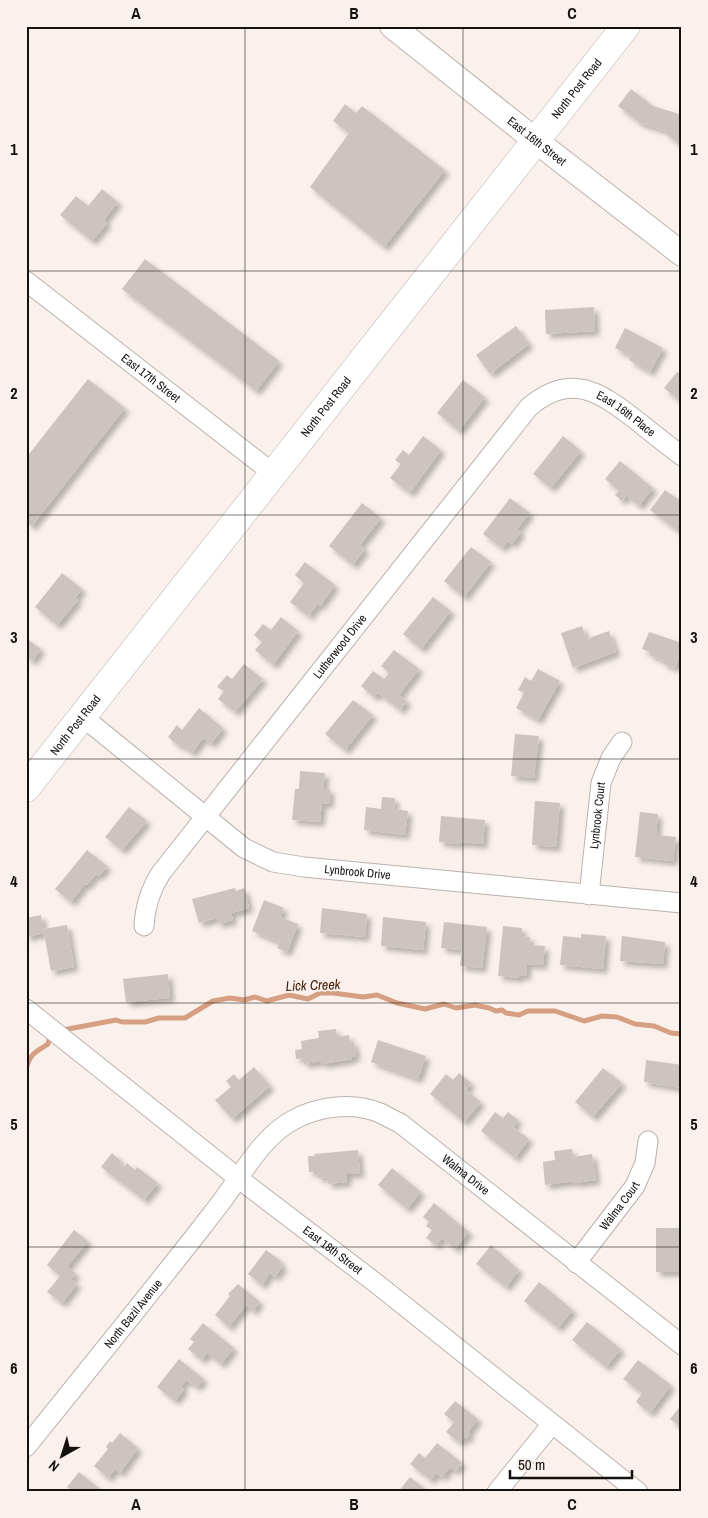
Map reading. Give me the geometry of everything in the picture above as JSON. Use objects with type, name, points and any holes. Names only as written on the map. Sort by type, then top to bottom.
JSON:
[{"type":"main road","name":"North Post Road","points":[[27,786],[626,26]]},
{"type":"street","name":"East 16th Street","points":[[392,26],[682,254]]},
{"type":"street","name":"East 17th Street","points":[[26,281],[274,474]]},
{"type":"street","name":"East 16th Place","points":[[563,390],[582,389],[595,392],[611,401],[682,456]]},
{"type":"street","name":"Lutherwood Drive","points":[[144,926],[145,908],[155,882],[526,410],[541,398],[563,390]]},
{"type":"street","name":"Lynbrook Drive","points":[[83,717],[251,852],[273,862],[682,903]]},
{"type":"street","name":"Lynbrook Court","points":[[589,895],[601,784],[611,758],[622,742]]},
{"type":"street","name":"East 18th Street","points":[[26,1009],[238,1178],[378,1284],[638,1492]]},
{"type":"street","name":"Walma Drive","points":[[238,1178],[268,1139],[294,1119],[311,1112],[336,1107],[354,1107],[373,1111],[400,1123],[682,1345]]},
{"type":"street","name":"Walma Court","points":[[576,1263],[635,1186],[645,1163],[648,1141]]},
{"type":"street","name":"North Bazil Avenue","points":[[26,1447],[138,1309],[238,1178]]},
{"type":"street","points":[[497,1492],[552,1424]]},
{"type":"building","points":[[631,89],[653,106],[679,114],[682,111],[682,146],[665,133],[666,131],[640,123],[618,106]]},
{"type":"building","points":[[345,104],[356,113],[362,106],[445,170],[384,247],[310,187],[349,133],[333,121]]},
{"type":"building","points":[[102,189],[118,202],[104,220],[107,223],[92,241],[60,215],[76,196],[88,206]]},
{"type":"building","points":[[145,259],[279,361],[256,391],[122,289]]},
{"type":"building","points":[[594,307],[595,331],[546,334],[545,310]]},
{"type":"building","points":[[516,326],[529,344],[490,374],[476,355]]},
{"type":"building","points":[[625,328],[663,348],[650,372],[629,360],[631,356],[615,348]]},
{"type":"building","points":[[677,372],[682,375],[682,403],[664,388]]},
{"type":"building","points":[[88,379],[125,408],[32,526],[26,522],[26,458]]},
{"type":"building","points":[[463,380],[485,397],[459,431],[437,413]]},
{"type":"building","points":[[423,436],[441,450],[410,493],[390,478],[401,464],[395,460],[403,450],[409,455]]},
{"type":"building","points":[[563,436],[581,451],[551,488],[533,474]]},
{"type":"building","points":[[620,461],[653,488],[639,506],[626,495],[622,501],[615,495],[619,491],[605,479]]},
{"type":"building","points":[[665,490],[682,502],[680,505],[682,506],[682,534],[650,510]]},
{"type":"building","points":[[510,498],[530,513],[517,529],[521,532],[512,544],[508,541],[502,548],[483,534]]},
{"type":"building","points":[[362,503],[381,518],[360,545],[365,549],[353,565],[329,546]]},
{"type":"building","points":[[471,547],[491,562],[464,597],[444,581]]},
{"type":"building","points":[[305,562],[335,585],[320,606],[318,604],[309,615],[310,617],[290,602],[304,583],[295,575]]},
{"type":"building","points":[[62,573],[82,589],[75,598],[78,600],[57,625],[35,607]]},
{"type":"building","points":[[433,597],[451,611],[421,649],[403,634]]},
{"type":"building","points":[[281,617],[298,631],[273,665],[255,650],[262,642],[254,635],[263,624],[271,630]]},
{"type":"building","points":[[582,626],[586,639],[609,631],[616,652],[573,668],[561,633]]},
{"type":"building","points":[[649,632],[682,643],[682,649],[675,668],[662,663],[663,660],[649,655],[650,652],[642,649]]},
{"type":"building","points":[[26,638],[41,649],[32,661],[26,657]]},
{"type":"building","points":[[394,650],[419,669],[399,695],[407,701],[400,710],[378,693],[374,697],[361,686],[373,671],[384,679],[389,673],[381,666]]},
{"type":"building","points":[[244,664],[263,679],[235,712],[218,699],[224,691],[217,687],[227,675],[232,679]]},
{"type":"building","points":[[538,669],[560,681],[538,720],[516,708],[524,693],[518,690],[525,677],[531,681]]},
{"type":"building","points":[[353,700],[373,715],[345,750],[325,734]]},
{"type":"building","points":[[199,708],[223,728],[211,744],[203,738],[192,753],[168,737],[177,725],[182,730]]},
{"type":"building","points":[[515,734],[539,736],[534,778],[511,776]]},
{"type":"building","points":[[300,771],[325,773],[323,789],[330,789],[329,804],[322,803],[320,822],[292,820],[295,789],[299,789]]},
{"type":"building","points":[[382,797],[395,798],[394,809],[408,811],[405,835],[364,830],[366,807],[381,809]]},
{"type":"building","points":[[535,801],[560,803],[556,847],[532,845]]},
{"type":"building","points":[[129,807],[147,821],[122,850],[105,837]]},
{"type":"building","points":[[640,812],[658,814],[656,835],[676,837],[673,861],[635,857]]},
{"type":"building","points":[[441,816],[485,820],[483,844],[439,842]]},
{"type":"building","points":[[87,850],[107,866],[99,876],[96,874],[87,885],[85,884],[71,902],[55,889]]},
{"type":"building","points":[[235,888],[236,891],[244,888],[249,908],[231,913],[233,920],[218,924],[217,918],[199,923],[192,899]]},
{"type":"building","points":[[264,900],[284,908],[280,917],[298,924],[287,952],[277,948],[280,942],[252,931]]},
{"type":"building","points":[[322,908],[367,914],[365,937],[320,933]]},
{"type":"building","points":[[41,915],[43,929],[67,925],[74,967],[51,971],[44,933],[26,937],[26,918]]},
{"type":"building","points":[[383,917],[426,922],[423,950],[381,946]]},
{"type":"building","points":[[444,922],[487,927],[482,968],[460,966],[462,950],[441,948]]},
{"type":"building","points":[[503,926],[522,928],[522,936],[530,937],[529,945],[545,946],[543,965],[527,964],[526,976],[519,975],[519,978],[498,976]]},
{"type":"building","points":[[581,934],[606,936],[603,969],[560,965],[563,936],[581,938]]},
{"type":"building","points":[[622,936],[665,942],[663,964],[620,961]]},
{"type":"building","points":[[168,974],[170,998],[126,1002],[123,979]]},
{"type":"building","points":[[336,1029],[337,1037],[349,1035],[350,1043],[354,1042],[356,1057],[322,1064],[321,1061],[304,1064],[303,1058],[296,1059],[295,1050],[302,1049],[301,1041],[319,1038],[318,1031]]},
{"type":"building","points":[[378,1040],[426,1056],[418,1079],[371,1062]]},
{"type":"building","points":[[646,1060],[682,1065],[681,1088],[644,1082]]},
{"type":"building","points":[[254,1067],[270,1086],[232,1119],[215,1100],[231,1087],[226,1081],[234,1074],[239,1080]]},
{"type":"building","points":[[603,1068],[622,1083],[593,1117],[575,1102]]},
{"type":"building","points":[[459,1073],[471,1083],[466,1090],[481,1102],[464,1122],[430,1094],[446,1074],[453,1080]]},
{"type":"building","points":[[495,1112],[503,1118],[508,1112],[518,1120],[513,1127],[529,1139],[515,1158],[481,1131]]},
{"type":"building","points":[[572,1149],[573,1157],[592,1154],[596,1180],[545,1185],[543,1162],[555,1160],[554,1151]]},
{"type":"building","points":[[358,1150],[360,1173],[347,1174],[347,1182],[328,1184],[327,1177],[318,1178],[317,1172],[309,1172],[308,1156]]},
{"type":"building","points":[[112,1153],[121,1161],[119,1164],[124,1167],[127,1163],[135,1170],[137,1167],[158,1183],[144,1200],[101,1167]]},
{"type":"building","points":[[392,1168],[421,1192],[407,1209],[378,1185]]},
{"type":"building","points":[[434,1203],[469,1232],[455,1249],[442,1238],[436,1245],[426,1238],[432,1230],[426,1226],[429,1222],[423,1217]]},
{"type":"building","points":[[656,1228],[680,1228],[679,1235],[682,1235],[682,1253],[680,1253],[679,1272],[656,1272]]},
{"type":"building","points":[[74,1230],[88,1241],[67,1267],[76,1273],[71,1279],[77,1284],[62,1303],[47,1292],[60,1276],[47,1265]]},
{"type":"building","points":[[491,1245],[519,1270],[506,1287],[476,1264]]},
{"type":"building","points":[[266,1250],[281,1261],[280,1263],[283,1266],[275,1277],[270,1273],[262,1285],[248,1274]]},
{"type":"building","points":[[539,1282],[573,1310],[558,1328],[524,1301]]},
{"type":"building","points":[[238,1284],[260,1302],[253,1311],[246,1305],[229,1327],[215,1315],[230,1296],[228,1294]]},
{"type":"building","points":[[587,1322],[621,1349],[606,1367],[572,1340]]},
{"type":"building","points":[[203,1323],[234,1348],[221,1364],[207,1353],[202,1360],[188,1349],[194,1342],[190,1339]]},
{"type":"building","points":[[179,1359],[204,1379],[197,1387],[186,1380],[181,1387],[184,1389],[175,1401],[157,1387]]},
{"type":"building","points":[[638,1360],[671,1385],[650,1413],[636,1402],[642,1393],[623,1379]]},
{"type":"building","points":[[455,1401],[478,1419],[468,1432],[470,1434],[467,1439],[464,1437],[460,1443],[446,1432],[454,1422],[444,1414]]},
{"type":"building","points":[[682,1404],[682,1428],[670,1419]]},
{"type":"building","points":[[120,1433],[138,1448],[120,1473],[115,1469],[108,1478],[94,1466],[108,1449],[106,1447],[110,1441],[112,1443]]},
{"type":"building","points":[[437,1443],[462,1463],[456,1471],[450,1467],[442,1477],[436,1473],[431,1480],[410,1464],[419,1453],[425,1458]]},
{"type":"building","points":[[79,1472],[99,1488],[96,1492],[73,1492],[67,1487]]},
{"type":"building","points":[[410,1477],[424,1488],[420,1492],[398,1492]]},
{"type":"waterway","name":"Lick Creek","points":[[63,1030],[116,1020],[122,1022],[145,1022],[159,1018],[185,1018],[213,1001],[230,998],[244,1000],[255,997],[267,1001],[289,995],[308,999],[320,993],[333,993],[363,997],[377,995],[397,1003],[425,1009],[444,1004],[456,1008],[475,1005],[519,1015],[528,1011],[555,1011],[584,1021],[602,1016],[617,1017],[635,1024],[654,1026],[671,1033],[682,1034]]},
{"type":"waterway","name":"Lick Creek","points":[[26,1069],[32,1056],[48,1044],[49,1040]]}]
